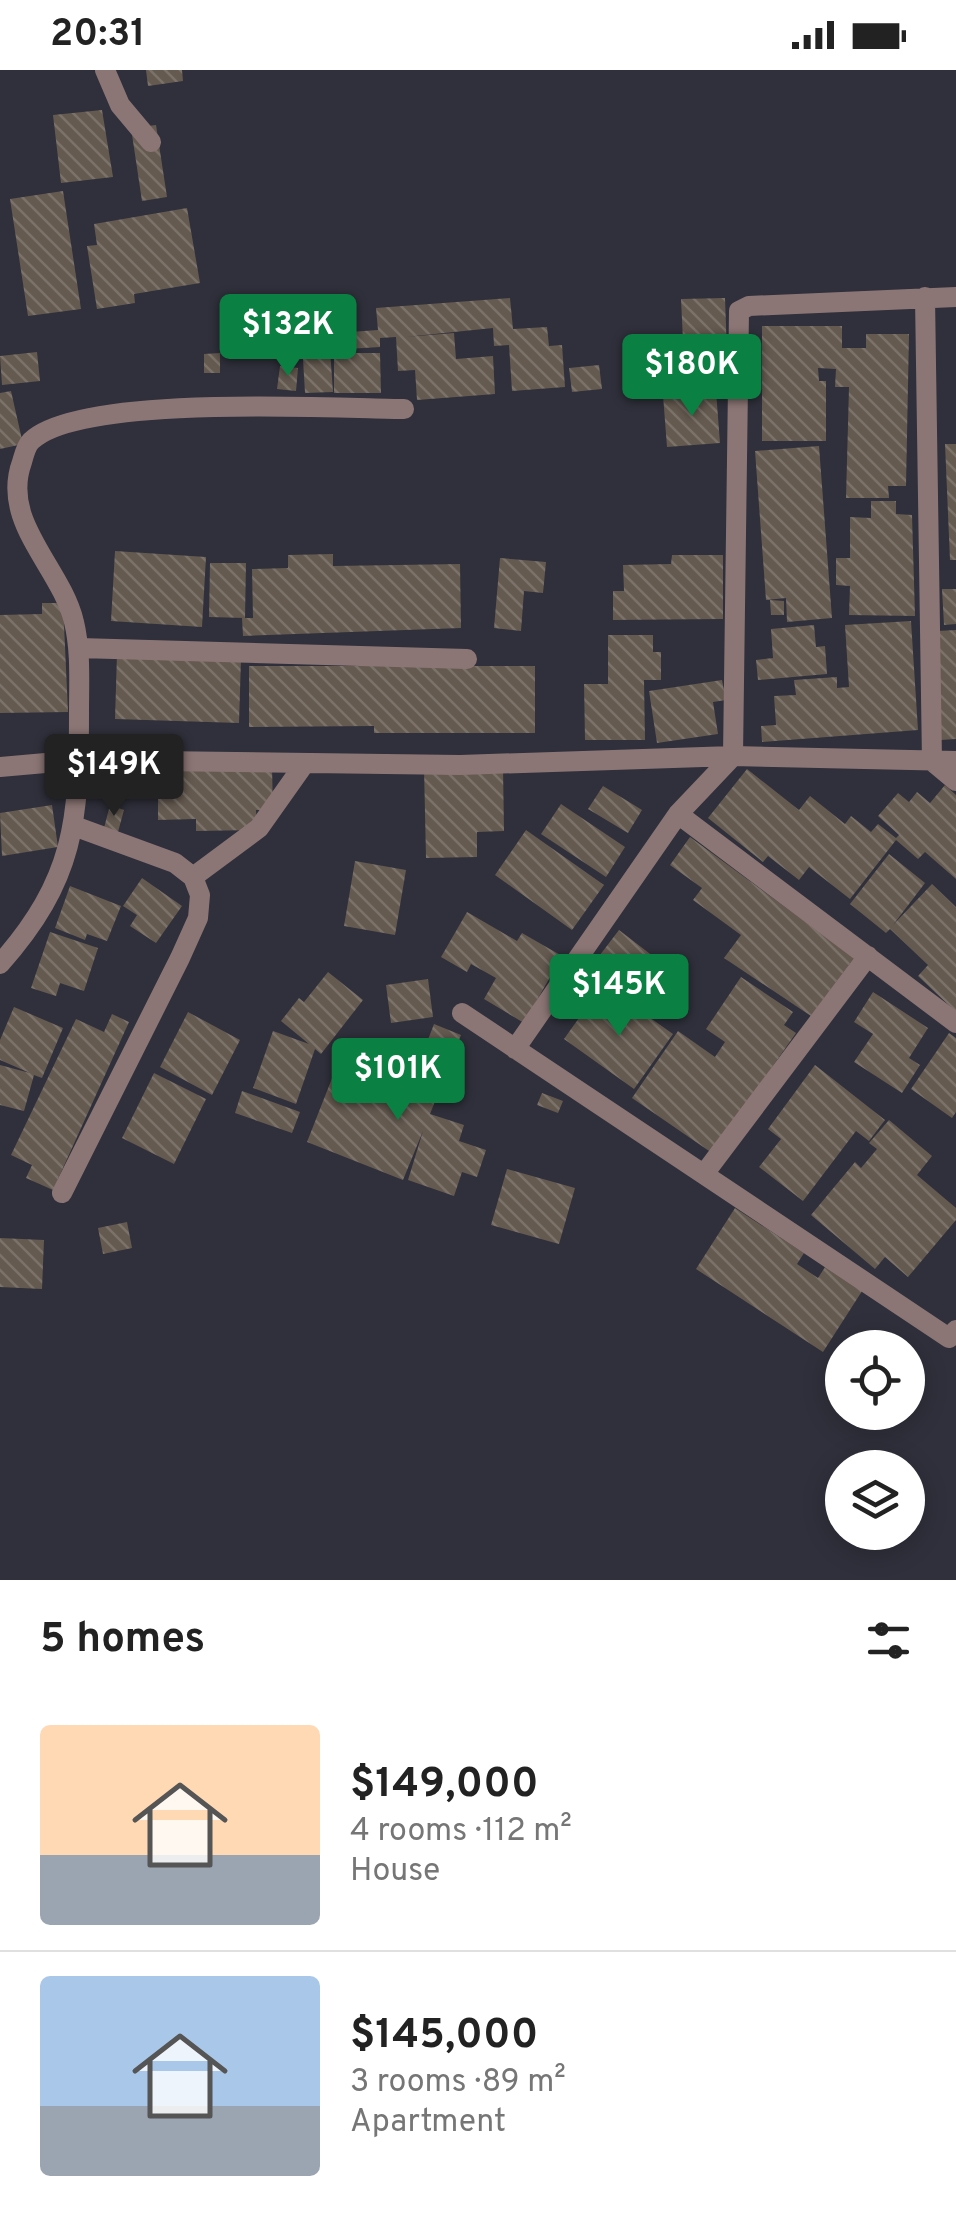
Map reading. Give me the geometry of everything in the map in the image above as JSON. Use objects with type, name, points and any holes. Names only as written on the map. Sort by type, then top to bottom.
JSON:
[{"type":"street","points":[[105,70],[120,105],[151,142]]},
{"type":"street","points":[[515,1049],[678,814],[733,756],[739,311],[748,306],[956,297]]},
{"type":"street","points":[[924,298],[932,761],[956,781]]},
{"type":"street","points":[[0,964],[28,932],[47,899],[74,826],[78,760],[78,648],[64,594],[18,504],[17,476],[29,442],[48,431],[106,414],[265,407],[404,409]]},
{"type":"street","points":[[78,648],[467,658]]},
{"type":"street","points":[[0,767],[78,760],[460,764],[733,756],[956,760]]},
{"type":"street","points":[[192,878],[260,828],[305,763]]},
{"type":"street","points":[[678,814],[956,1023]]},
{"type":"street","points":[[62,1193],[198,918],[200,895],[192,878],[175,863],[74,826]]},
{"type":"street","points":[[704,1174],[868,956]]},
{"type":"street","points":[[462,1013],[949,1338],[956,1330]]},
{"type":"building","points":[[146,70],[182,70],[183,81],[148,86]]},
{"type":"building","points":[[102,110],[113,177],[61,183],[53,115]]},
{"type":"building","points":[[156,125],[167,197],[142,201],[131,128]]},
{"type":"building","points":[[63,191],[81,309],[28,316],[10,199]]},
{"type":"building","points":[[187,208],[200,283],[134,294],[135,303],[97,309],[87,246],[97,245],[94,224]]},
{"type":"building","points":[[510,298],[513,329],[547,327],[549,346],[562,345],[565,387],[512,391],[509,345],[494,346],[493,328],[405,337],[454,333],[456,359],[493,356],[495,394],[417,400],[415,370],[398,371],[396,337],[380,338],[380,347],[330,350],[333,392],[305,393],[301,325],[315,324],[314,313],[349,311],[350,332],[378,330],[376,308]]},
{"type":"building","points":[[725,298],[728,381],[685,382],[681,299]]},
{"type":"building","points":[[262,324],[281,325],[279,350],[261,349]]},
{"type":"building","points":[[762,326],[842,326],[842,348],[866,348],[866,334],[909,334],[906,486],[888,486],[889,498],[846,498],[849,387],[835,387],[836,369],[818,368],[819,381],[826,381],[826,441],[762,441]]},
{"type":"building","points":[[37,352],[40,381],[2,385],[0,356]]},
{"type":"building","points":[[220,353],[220,373],[204,373],[204,354]]},
{"type":"building","points":[[334,353],[380,353],[381,393],[334,393]]},
{"type":"building","points":[[599,365],[602,389],[572,392],[569,368]]},
{"type":"building","points":[[280,366],[298,368],[296,391],[277,389]]},
{"type":"building","points":[[11,391],[23,444],[0,449],[0,393]]},
{"type":"building","points":[[716,391],[720,443],[667,447],[663,395]]},
{"type":"building","points":[[945,444],[956,444],[956,560],[950,560]]},
{"type":"building","points":[[819,446],[832,618],[787,622],[786,598],[766,600],[755,451]]},
{"type":"building","points":[[871,501],[896,501],[896,514],[912,515],[915,616],[849,615],[850,586],[836,585],[836,558],[850,558],[850,517],[871,518]]},
{"type":"building","points":[[115,551],[206,557],[202,627],[111,621]]},
{"type":"building","points":[[333,554],[333,566],[460,564],[461,628],[243,636],[242,618],[253,618],[252,569],[288,568],[288,555]]},
{"type":"building","points":[[672,555],[723,555],[723,619],[613,620],[613,591],[624,591],[623,565],[671,564]]},
{"type":"building","points":[[500,558],[546,562],[543,593],[524,591],[521,631],[494,628]]},
{"type":"building","points":[[210,563],[246,563],[245,618],[209,617]]},
{"type":"building","points":[[942,589],[956,589],[956,624],[944,625]]},
{"type":"building","points":[[770,600],[784,601],[784,615],[771,615]]},
{"type":"building","points":[[42,603],[63,603],[68,712],[0,713],[0,615],[42,614]]},
{"type":"building","points":[[911,621],[918,730],[762,742],[761,726],[776,725],[774,696],[796,695],[794,680],[837,677],[837,688],[849,687],[845,625]]},
{"type":"building","points":[[814,625],[816,647],[825,646],[827,674],[758,680],[756,660],[773,658],[771,629]]},
{"type":"building","points":[[956,630],[956,739],[941,740],[937,631]]},
{"type":"building","points":[[608,635],[653,635],[653,652],[661,652],[661,680],[644,680],[645,740],[585,740],[584,684],[608,684]]},
{"type":"building","points":[[117,654],[241,659],[239,723],[115,719]]},
{"type":"building","points":[[249,666],[535,666],[535,733],[374,733],[374,726],[249,727]]},
{"type":"building","points":[[722,680],[726,700],[713,702],[718,734],[657,743],[649,691]]},
{"type":"building","points":[[272,767],[273,810],[256,810],[257,830],[196,831],[196,819],[158,820],[158,768]]},
{"type":"building","points":[[503,767],[504,831],[477,832],[477,857],[426,858],[424,768]]},
{"type":"building","points":[[747,769],[799,810],[810,796],[845,824],[851,816],[871,832],[878,824],[896,838],[899,835],[878,816],[898,793],[909,802],[917,792],[930,803],[945,785],[956,795],[956,879],[925,852],[918,859],[896,840],[850,899],[809,867],[799,880],[768,856],[763,862],[708,818]]},
{"type":"building","points":[[116,774],[137,774],[137,787],[116,787]]},
{"type":"building","points":[[603,786],[642,810],[628,833],[588,809]]},
{"type":"building","points":[[561,804],[625,847],[606,877],[541,834]]},
{"type":"building","points":[[52,805],[58,847],[2,856],[0,813]]},
{"type":"building","points":[[110,805],[124,810],[118,832],[104,828]]},
{"type":"building","points":[[526,830],[604,885],[572,930],[495,875]]},
{"type":"building","points":[[690,837],[854,958],[811,1016],[724,958],[741,935],[693,900],[702,888],[670,865]]},
{"type":"building","points":[[889,854],[925,883],[893,925],[932,884],[956,907],[956,1012],[918,976],[928,965],[890,929],[886,933],[850,904]]},
{"type":"building","points":[[355,861],[406,870],[395,935],[344,926]]},
{"type":"building","points":[[142,878],[182,906],[156,943],[130,926],[137,915],[123,906]]},
{"type":"building","points":[[70,886],[121,906],[107,941],[87,934],[85,940],[55,928]]},
{"type":"building","points":[[467,912],[517,941],[522,933],[562,956],[524,1023],[484,999],[496,978],[471,964],[467,972],[441,957]]},
{"type":"building","points":[[619,930],[680,977],[651,1015],[590,968]]},
{"type":"building","points":[[50,932],[98,948],[84,991],[60,983],[56,996],[31,988]]},
{"type":"building","points":[[328,972],[363,1000],[321,1054],[315,1049],[296,1104],[253,1088],[273,1031],[309,1044],[281,1021],[299,998],[304,1002]]},
{"type":"building","points":[[741,977],[793,1012],[784,1025],[796,1033],[712,1153],[632,1098],[678,1031],[715,1057],[725,1042],[706,1029]]},
{"type":"building","points":[[428,979],[433,1017],[391,1023],[386,985]]},
{"type":"building","points":[[873,992],[928,1028],[909,1058],[920,1065],[902,1093],[854,1062],[873,1034],[854,1022]]},
{"type":"building","points":[[615,993],[673,1034],[634,1089],[564,1039],[591,1001],[603,1010]]},
{"type":"building","points":[[14,1007],[63,1028],[42,1078],[34,1075],[24,1111],[0,1105],[0,1065],[30,1073],[0,1060],[0,1040]]},
{"type":"building","points":[[188,1012],[240,1040],[212,1095],[160,1067]]},
{"type":"building","points":[[112,1014],[129,1022],[53,1190],[26,1178],[32,1165],[11,1155],[76,1019],[104,1032]]},
{"type":"building","points":[[434,1024],[461,1035],[430,1114],[464,1125],[459,1141],[486,1150],[477,1177],[462,1172],[454,1196],[408,1180],[423,1131],[403,1180],[307,1142],[338,1063],[424,1098],[432,1077],[416,1071]]},
{"type":"building","points":[[949,1033],[956,1038],[956,1112],[952,1118],[911,1089]]},
{"type":"building","points":[[815,1065],[885,1120],[869,1141],[856,1131],[803,1201],[759,1167],[781,1139],[768,1129]]},
{"type":"building","points":[[154,1073],[206,1099],[174,1164],[122,1138]]},
{"type":"building","points":[[242,1091],[300,1112],[292,1133],[235,1113]]},
{"type":"building","points":[[542,1093],[563,1101],[558,1113],[537,1105]]},
{"type":"building","points":[[889,1120],[932,1156],[917,1175],[956,1208],[956,1220],[908,1277],[885,1257],[875,1269],[811,1215],[855,1162],[861,1168],[877,1149],[869,1143]]},
{"type":"building","points":[[507,1169],[575,1188],[559,1244],[491,1225]]},
{"type":"building","points":[[735,1208],[804,1253],[797,1264],[818,1278],[827,1264],[864,1288],[837,1330],[825,1330],[823,1352],[696,1269]]},
{"type":"building","points":[[127,1222],[132,1248],[103,1254],[98,1228]]},
{"type":"building","points":[[0,1238],[44,1240],[42,1289],[0,1287]]}]
